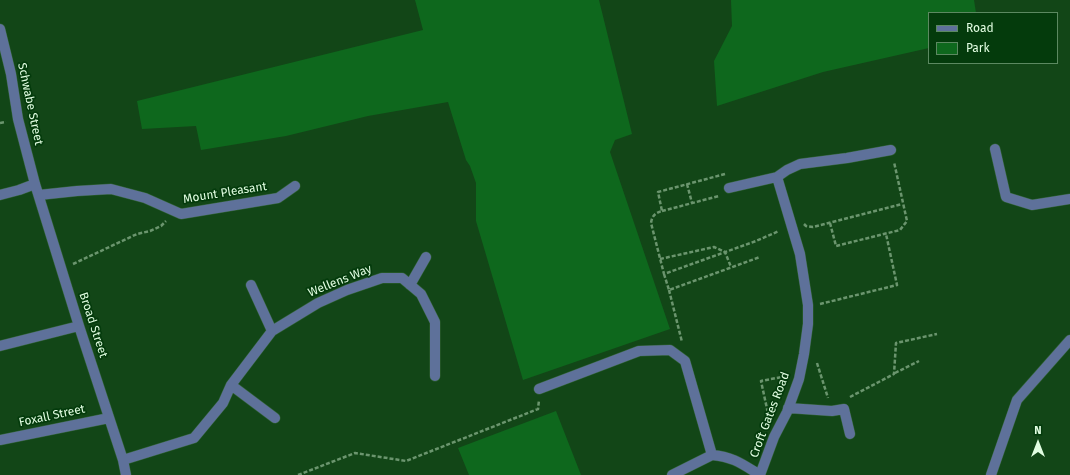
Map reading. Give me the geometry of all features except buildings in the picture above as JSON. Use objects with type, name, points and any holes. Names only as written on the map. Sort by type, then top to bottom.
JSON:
[{"type":"street","name":"Schwabe Street","points":[[0,29],[11,74],[18,119],[35,184]]},
{"type":"street","points":[[995,149],[1006,197],[1032,205],[1070,199]]},
{"type":"street","points":[[729,188],[777,177],[800,164],[891,150]]},
{"type":"street","name":"Croft Gates Road","points":[[760,475],[774,437],[788,408],[799,379],[808,324],[808,305],[800,254],[777,177]]},
{"type":"street","points":[[0,195],[35,184]]},
{"type":"street","name":"Broad Street","points":[[35,184],[79,326],[123,460],[126,475]]},
{"type":"street","name":"Mount Pleasant","points":[[38,195],[111,189],[145,198],[182,214],[278,198],[295,186]]},
{"type":"street","points":[[410,285],[426,257]]},
{"type":"street","name":"Wellens Way","points":[[123,460],[194,438],[222,403],[231,385],[272,331],[318,303],[347,290],[382,278],[402,278],[421,294],[435,322],[435,376]]},
{"type":"street","points":[[251,285],[272,331]]},
{"type":"street","points":[[0,346],[79,326]]},
{"type":"street","points":[[991,475],[1017,400],[1070,340]]},
{"type":"street","points":[[539,389],[639,351],[670,350],[685,361],[712,456]]},
{"type":"street","points":[[231,385],[275,418]]},
{"type":"street","points":[[788,408],[832,411],[844,409],[850,434]]},
{"type":"street","name":"Foxall Street","points":[[0,440],[109,418]]},
{"type":"street","points":[[672,475],[712,456],[721,456],[736,460],[760,475]]},
{"type":"path","points":[[830,223],[836,246],[900,230],[906,222],[891,150]]},
{"type":"path","points":[[662,211],[658,192],[726,174],[730,193],[662,211],[656,213],[651,219],[684,351],[685,361]]},
{"type":"path","points":[[687,184],[692,203]]},
{"type":"path","points":[[801,220],[806,226],[813,227],[902,204]]},
{"type":"path","points":[[62,270],[138,234],[161,226],[168,220],[174,210]]},
{"type":"path","points":[[664,274],[756,241],[792,226]]},
{"type":"path","points":[[816,305],[897,286],[886,234]]},
{"type":"path","points":[[660,259],[714,247],[725,252],[731,267]]},
{"type":"path","points":[[669,290],[760,257]]},
{"type":"path","points":[[894,374],[896,343],[937,334]]},
{"type":"path","points":[[815,358],[830,403]]},
{"type":"path","points":[[844,400],[920,361]]},
{"type":"path","points":[[770,425],[762,381],[791,375]]},
{"type":"path","points":[[298,475],[355,453],[406,461],[538,409],[539,389]]},
{"type":"green space","points":[[415,0],[599,0],[632,134],[615,140],[610,152],[670,329],[523,380],[476,221],[476,183],[470,166],[466,160],[448,102],[368,116],[286,136],[201,150],[196,126],[142,129],[137,101],[423,30]]},
{"type":"green space","points":[[731,0],[974,0],[976,12],[928,12],[928,48],[823,72],[717,106],[714,61],[732,26]]},
{"type":"green space","points":[[556,411],[581,475],[469,475],[458,448]]}]
